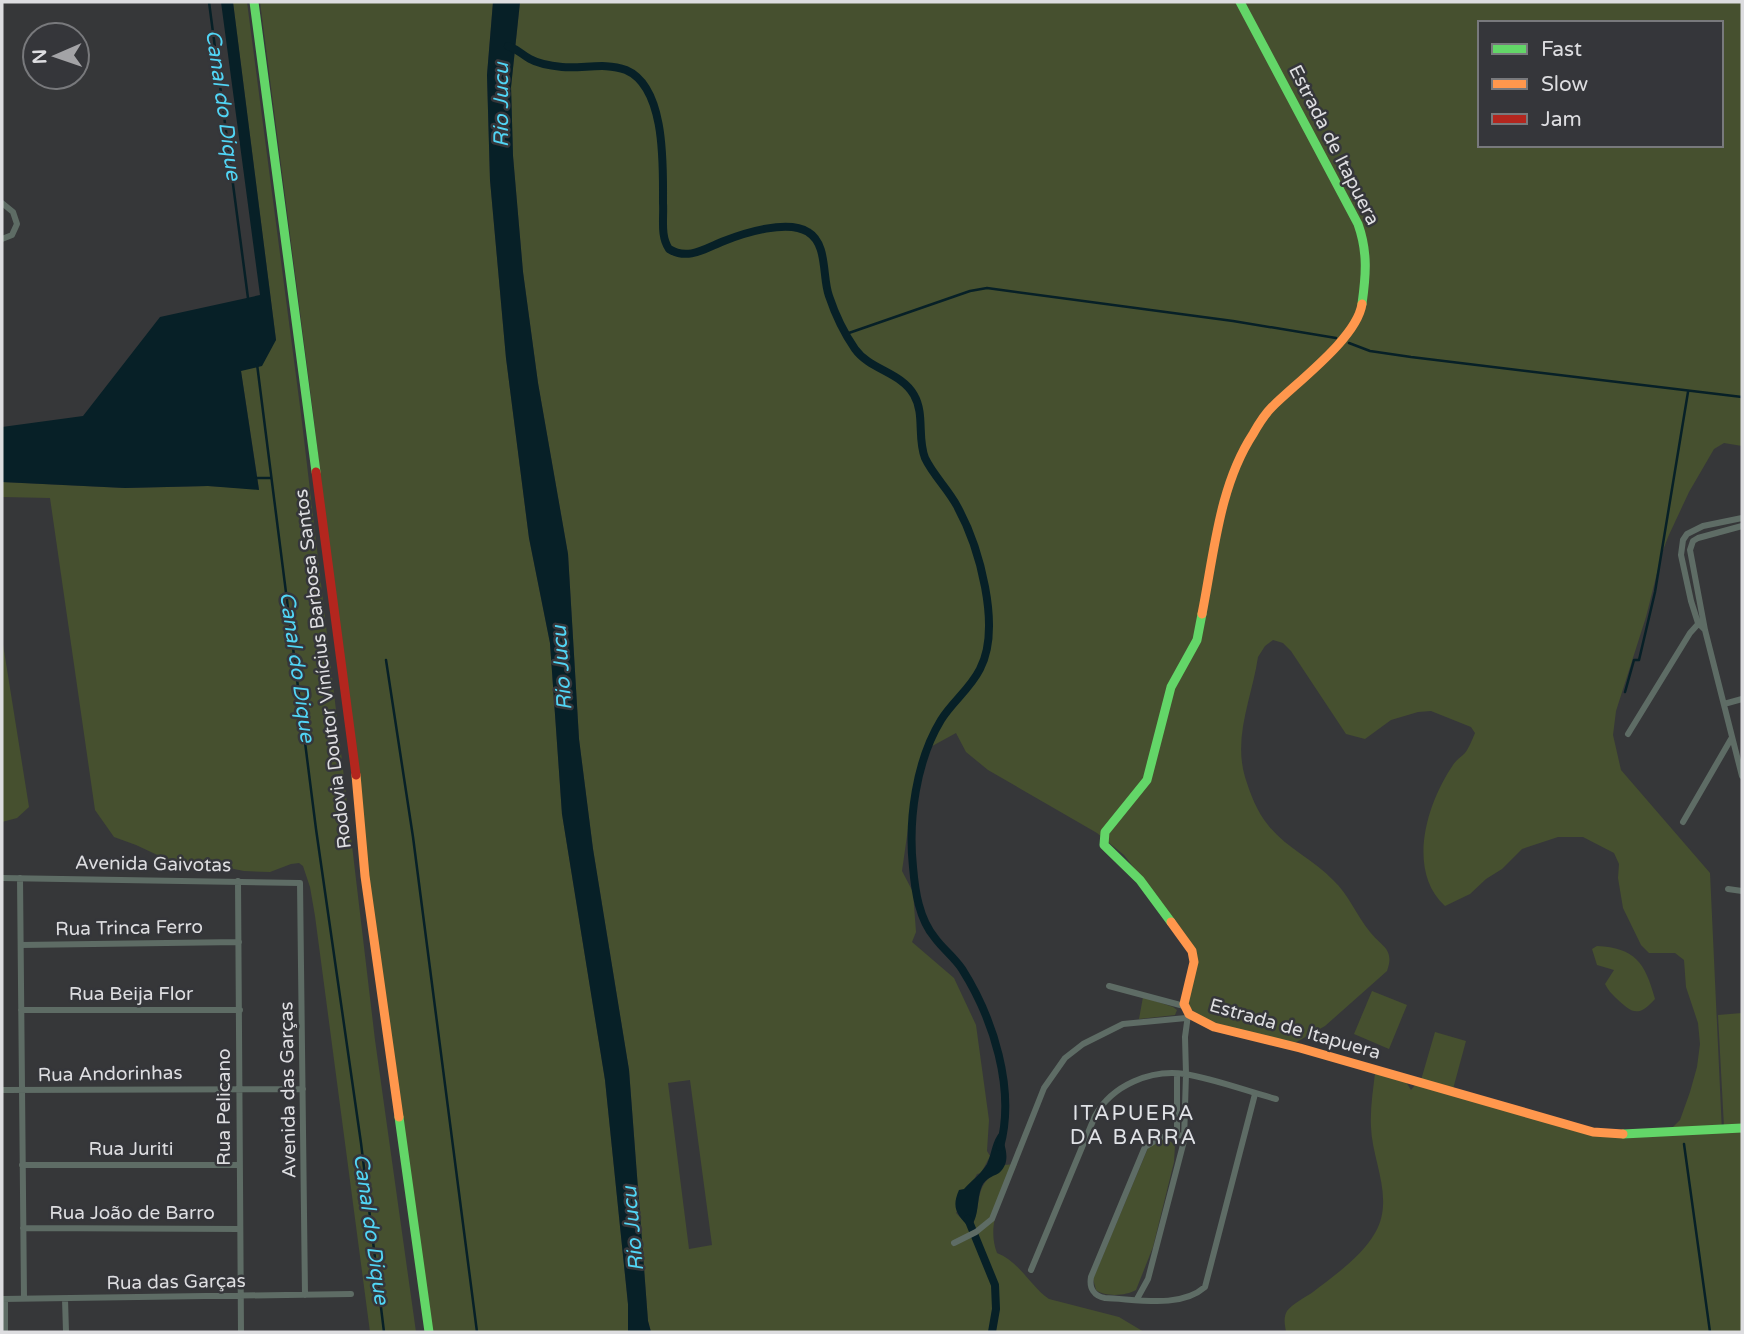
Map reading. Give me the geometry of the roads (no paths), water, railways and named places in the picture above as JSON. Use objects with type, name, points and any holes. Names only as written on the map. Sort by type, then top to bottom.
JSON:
[{"type":"street","name":"Rodovia Doutor Vinícius Barbosa Santos","points":[[254,2],[355,766],[365,876],[429,1332]]},
{"type":"street","name":"Estrada de Itapuera","points":[[1240,2],[1358,224],[1365,243],[1367,269],[1361,312],[1347,337],[1258,423],[1234,472],[1223,507],[1197,640],[1189,659],[1171,687],[1147,780],[1103,836],[1107,849],[1140,880],[1192,951],[1194,962],[1184,997],[1186,1013],[1214,1027],[1300,1048],[1593,1132],[1622,1134],[1742,1128]]},
{"type":"street","points":[[2,203],[13,212],[17,224],[12,235],[2,239]]},
{"type":"street","points":[[1742,518],[1703,526],[1687,534],[1683,540],[1681,555],[1705,630],[1742,776]]},
{"type":"street","points":[[1701,622],[1691,564],[1691,545],[1704,535],[1742,526]]},
{"type":"street","points":[[1628,734],[1690,633],[1701,622]]},
{"type":"street","points":[[1724,704],[1742,699]]},
{"type":"street","points":[[1684,822],[1731,740]]},
{"type":"street","points":[[20,877],[24,1298]]},
{"type":"street","name":"Avenida Gaivotas","points":[[2,878],[292,881],[302,886]]},
{"type":"street","name":"Rua Pelicano","points":[[238,881],[241,1332]]},
{"type":"street","name":"Avenida das Garças","points":[[302,886],[305,1295]]},
{"type":"street","points":[[1728,889],[1742,891]]},
{"type":"street","name":"Rua Trinca Ferro","points":[[21,945],[239,942]]},
{"type":"street","points":[[1109,986],[1186,1013]]},
{"type":"street","name":"Rua Beija Flor","points":[[22,1010],[240,1010]]},
{"type":"street","points":[[1137,1299],[1148,1279],[1181,1136],[1186,1074],[1186,1013]]},
{"type":"street","points":[[954,1242],[986,1226],[994,1214],[1048,1080],[1065,1058],[1083,1044],[1123,1024],[1186,1013]]},
{"type":"street","points":[[1177,1074],[1181,1136]]},
{"type":"street","points":[[1031,1269],[1102,1104],[1116,1091],[1157,1075],[1186,1074],[1276,1099]]},
{"type":"street","name":"Rua Andorinhas","points":[[2,1090],[303,1089]]},
{"type":"street","points":[[1181,1136],[1156,1138],[1145,1147],[1091,1277],[1091,1287],[1098,1296],[1178,1299],[1199,1292],[1205,1287],[1255,1094]]},
{"type":"street","name":"Rua Juriti","points":[[22,1165],[239,1165]]},
{"type":"street","name":"Rua João de Barro","points":[[23,1228],[240,1229]]},
{"type":"street","name":"Rua das Garças","points":[[3,1299],[351,1294]]},
{"type":"street","points":[[3,1299],[5,1332]]},
{"type":"street","points":[[65,1299],[65,1332]]},
{"type":"water","points":[[221,2],[233,2],[276,340],[262,366],[241,371],[259,490],[208,486],[125,488],[2,482],[2,427],[83,416],[160,317],[260,295]]},
{"type":"water","name":"Rio Jucu","points":[[493,2],[520,2],[511,87],[513,156],[523,272],[538,383],[568,554],[579,739],[593,849],[629,1070],[651,1332],[628,1332],[628,1304],[605,1080],[562,814],[550,643],[529,538],[506,358],[490,180],[487,75]]},
{"type":"water","points":[[1000,1132],[1006,1153],[1005,1164],[999,1173],[987,1179],[982,1186],[970,1228],[957,1211],[957,1196],[959,1190],[964,1189],[985,1168]]},
{"type":"waterway","name":"Canal do Dique","points":[[209,2],[248,298]]},
{"type":"waterway","points":[[508,46],[541,63],[562,67],[618,68],[639,79],[649,93],[660,129],[663,233],[669,249],[690,254],[743,234],[778,227],[799,228],[808,232],[819,244],[829,296],[851,343],[861,356],[901,381],[914,395],[925,458],[957,506],[980,564],[989,631],[980,669],[941,720],[925,754],[913,811],[914,876],[925,922],[938,942],[962,969],[992,1032],[999,1055],[1005,1102],[1000,1147]]},
{"type":"waterway","points":[[846,334],[970,291],[987,288],[1233,321],[1336,338]]},
{"type":"waterway","points":[[1349,343],[1370,351],[1411,357],[1742,397]]},
{"type":"waterway","name":"Canal do Dique","points":[[257,364],[384,1332]]},
{"type":"waterway","points":[[1625,692],[1634,660],[1639,660],[1655,592],[1688,392]]},
{"type":"waterway","points":[[257,478],[271,478]]},
{"type":"waterway","points":[[386,660],[413,837],[477,1332]]},
{"type":"waterway","points":[[1684,1144],[1710,1332]]},
{"type":"waterway","points":[[968,1219],[995,1285],[996,1309],[992,1332]]},
{"type":"district","name":"ITAPUERA DA BARRA","points":[[1134,1125]]}]
